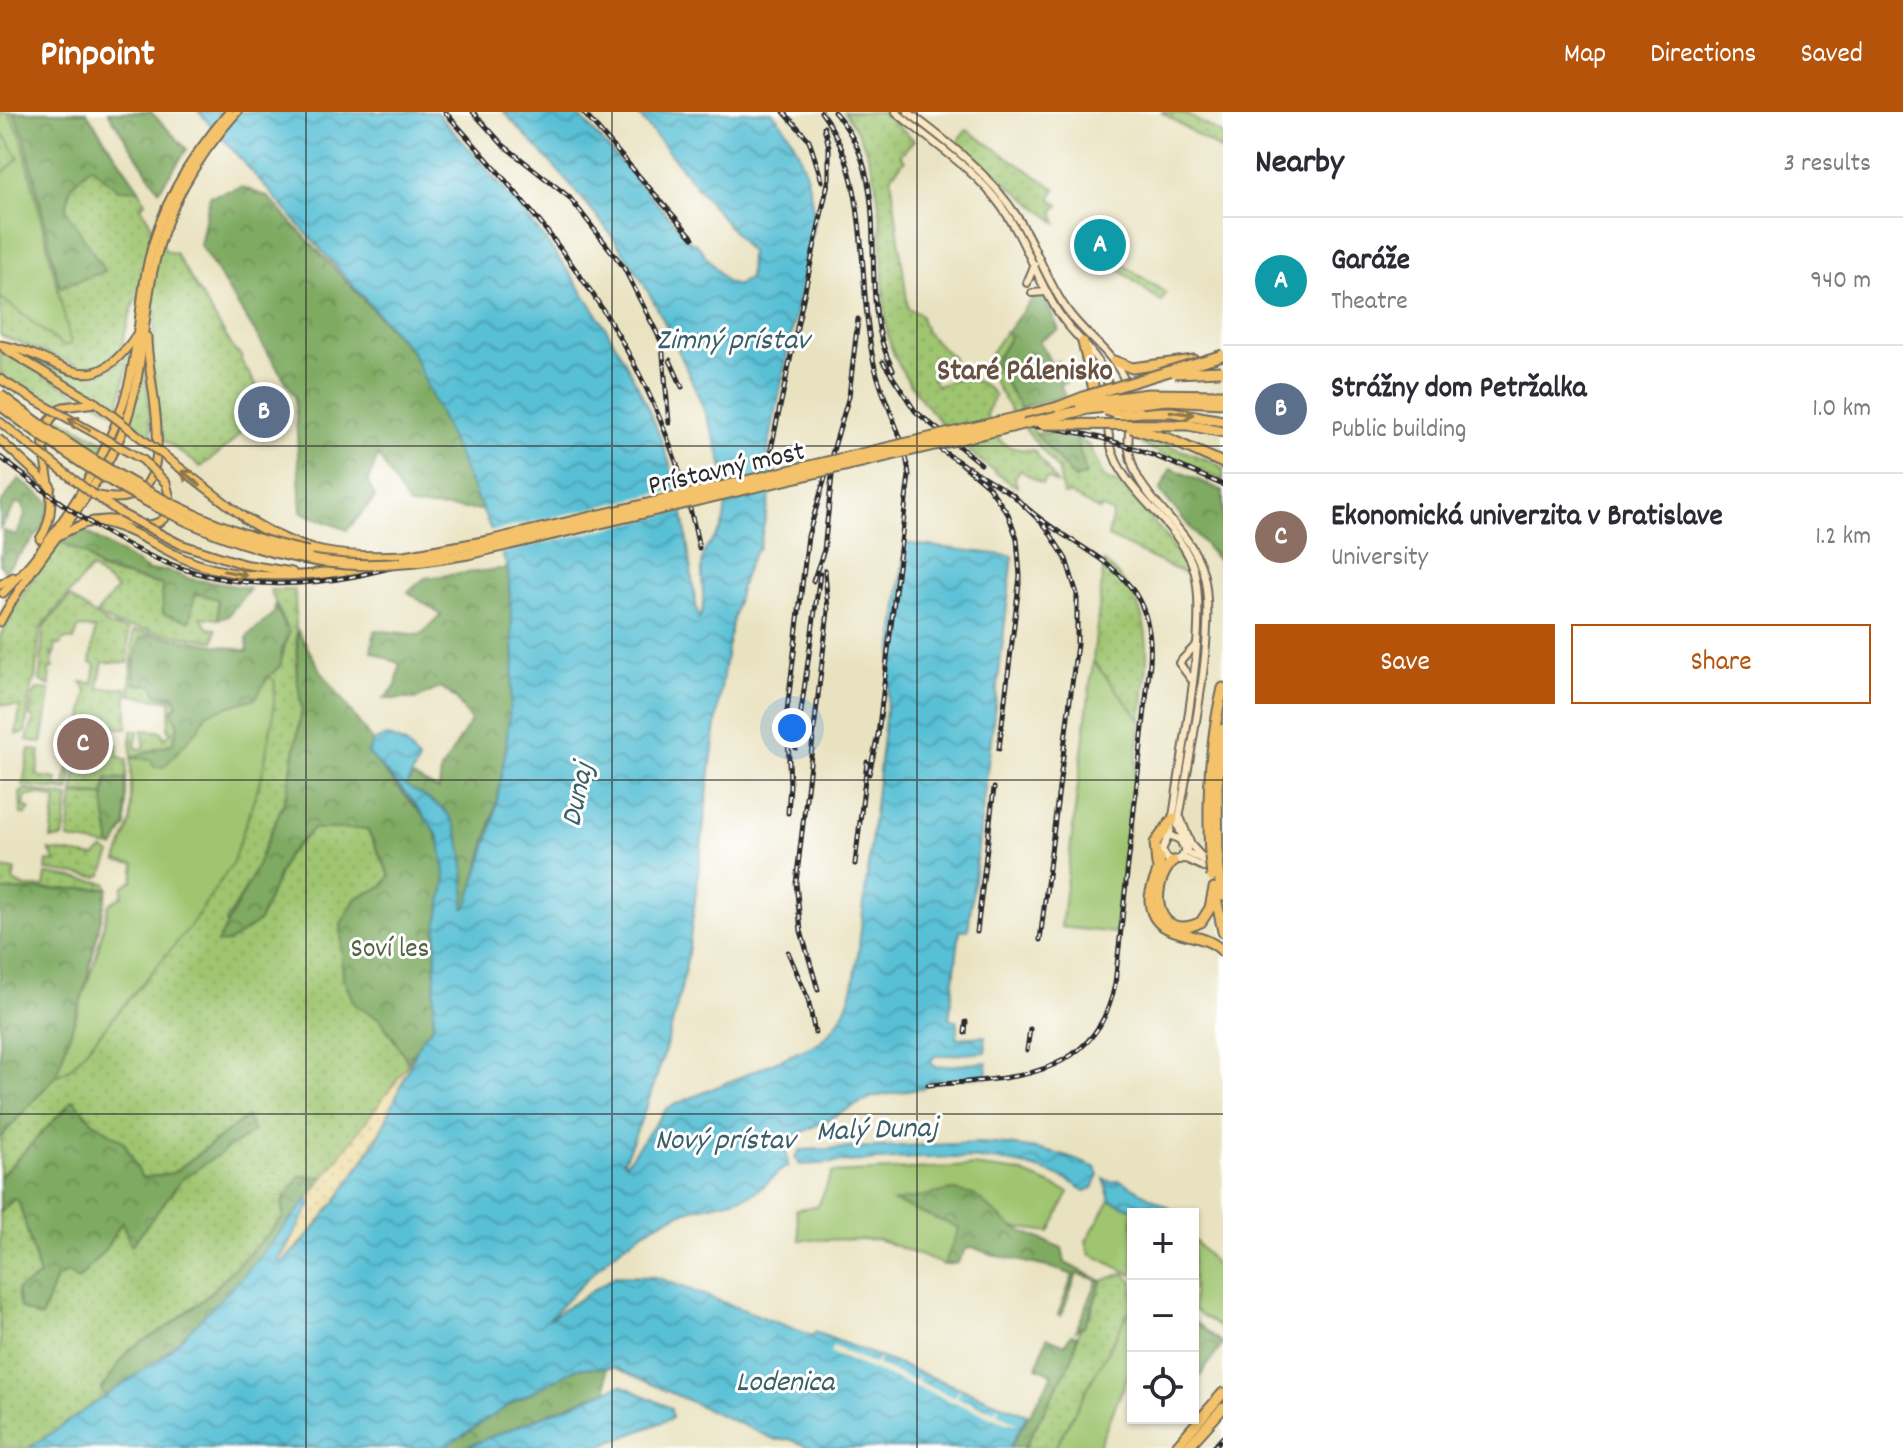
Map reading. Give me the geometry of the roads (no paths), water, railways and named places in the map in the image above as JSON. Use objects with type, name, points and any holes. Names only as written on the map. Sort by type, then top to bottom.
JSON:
[{"type":"highway","points":[[1083,342],[1094,390]]},
{"type":"highway","points":[[1058,407],[1223,355]]},
{"type":"highway","points":[[1114,361],[1132,368],[1194,360]]},
{"type":"highway","points":[[1144,378],[1219,370]]},
{"type":"highway","points":[[1058,407],[1148,394],[1223,395]]},
{"type":"highway","points":[[0,395],[77,449],[173,503],[251,538],[308,552]]},
{"type":"highway","points":[[1023,424],[1149,400],[1223,403]]},
{"type":"highway","points":[[0,405],[93,468],[203,527],[288,556],[377,565]]},
{"type":"highway","name":"Prístavný most","points":[[308,552],[405,556],[464,547],[1058,407]]},
{"type":"highway","points":[[1023,424],[1172,412],[1223,421]]},
{"type":"highway","points":[[1121,416],[1223,432]]},
{"type":"highway","points":[[1121,416],[1223,463]]},
{"type":"highway","name":"Prístavný most","points":[[377,565],[441,559],[1023,424]]},
{"type":"highway","points":[[245,518],[308,552]]},
{"type":"highway","points":[[316,574],[377,565]]},
{"type":"highway","points":[[1223,688],[1214,725],[1208,786],[1223,932]]},
{"type":"highway","points":[[1215,861],[1217,786],[1223,729]]},
{"type":"highway","points":[[1157,872],[1154,846],[1176,817]]},
{"type":"highway","points":[[1160,858],[1150,896],[1156,918],[1170,931],[1207,940],[1221,949]]},
{"type":"highway","points":[[1174,862],[1161,882],[1157,902],[1162,915],[1175,925],[1185,927],[1201,922],[1210,908],[1217,880]]},
{"type":"highway","points":[[1217,880],[1223,896]]},
{"type":"highway","points":[[1175,1448],[1223,1393]]},
{"type":"highway","points":[[1187,1448],[1223,1408]]},
{"type":"main road","points":[[94,495],[119,500],[132,497],[149,483],[156,457],[145,306],[155,235],[170,197],[191,159],[229,112]]},
{"type":"main road","points":[[1,591],[57,524],[105,450],[128,389],[161,237],[178,194],[196,162],[237,112]]},
{"type":"main road","points":[[896,112],[982,183],[1010,219],[1049,294],[1099,363],[1108,386]]},
{"type":"main road","points":[[908,112],[968,161],[998,191],[1020,222],[1068,311],[1114,361],[1127,386]]},
{"type":"main road","points":[[1027,283],[1035,264]]},
{"type":"main road","points":[[1032,293],[1041,290],[1049,294]]},
{"type":"main road","points":[[0,621],[54,538],[92,487],[120,438],[135,391],[146,318]]},
{"type":"main road","points":[[0,346],[71,370],[90,372],[117,363],[138,332]]},
{"type":"main road","points":[[0,346],[53,374],[96,403],[245,518]]},
{"type":"main road","points":[[0,379],[143,460],[166,483],[172,506],[157,523],[148,526],[111,519],[93,521],[54,538]]},
{"type":"main road","points":[[1,591],[49,525],[52,488],[43,450],[47,424],[68,405],[96,403]]},
{"type":"main road","points":[[1121,416],[1110,449],[1124,478],[1176,536],[1192,563],[1200,598],[1176,817],[1178,829],[1186,842],[1186,852]]},
{"type":"main road","points":[[0,422],[94,495],[147,528],[201,552],[260,567],[316,574]]},
{"type":"main road","points":[[1129,432],[1127,455],[1137,481],[1191,544],[1201,567],[1206,592],[1202,666],[1176,817],[1162,850],[1165,858],[1174,862]]},
{"type":"main road","points":[[0,440],[52,488]]},
{"type":"main road","points":[[93,521],[148,541],[195,563],[235,574],[275,577],[316,574]]},
{"type":"main road","points":[[1191,679],[1179,663],[1196,645]]},
{"type":"main road","points":[[1176,817],[1191,845],[1215,861]]},
{"type":"main road","points":[[1170,835],[1180,840],[1186,852],[1215,861]]},
{"type":"main road","points":[[1170,835],[1158,846],[1160,858],[1192,862],[1217,880]]},
{"type":"main road","points":[[1174,862],[1186,852]]},
{"type":"water","points":[[199,112],[436,112],[546,241],[609,333],[636,382],[659,433],[677,487],[699,619],[703,604],[702,561],[706,549],[722,528],[726,498],[722,464],[702,406],[665,323],[623,252],[581,197],[504,112],[576,112],[692,243],[696,243],[726,282],[736,286],[749,278],[750,252],[636,112],[772,112],[790,136],[807,177],[814,222],[767,455],[778,458],[759,548],[745,573],[733,619],[722,679],[684,976],[659,1070],[624,1160],[626,1163],[667,1108],[817,1044],[842,1016],[854,981],[858,955],[905,543],[1013,556],[968,930],[960,930],[949,1019],[957,1021],[957,1038],[985,1036],[986,1052],[935,1056],[930,1062],[935,1067],[987,1062],[988,1076],[928,1082],[924,1088],[872,1097],[785,1141],[781,1145],[786,1147],[788,1166],[761,1188],[741,1198],[684,1212],[644,1232],[610,1257],[549,1319],[615,1276],[656,1277],[813,1336],[815,1332],[1027,1414],[1010,1448],[811,1448],[789,1439],[776,1440],[616,1368],[577,1368],[517,1400],[443,1448],[29,1448],[164,1356],[244,1275],[308,1199],[312,1203],[278,1261],[281,1263],[300,1246],[339,1197],[377,1140],[421,1040],[433,1026],[437,924],[446,879],[439,837],[412,800],[368,753],[373,742],[386,736],[406,744],[419,761],[406,786],[435,803],[451,819],[463,857],[464,908],[467,907],[492,828],[506,748],[514,662],[508,568],[412,352]]},
{"type":"water","points":[[978,1143],[1053,1153],[1096,1168],[1099,1175],[1093,1188],[1085,1191],[1056,1175],[1023,1165],[986,1160],[908,1158],[800,1165],[795,1158],[800,1150]]},
{"type":"water","points":[[1104,1179],[1112,1182],[1120,1180],[1169,1208],[1131,1208],[1110,1200]]},
{"type":"water","points":[[621,1385],[671,1408],[672,1418],[597,1448],[463,1448]]},
{"type":"railway","points":[[445,112],[531,211],[569,261],[635,365],[661,422],[683,482],[699,548]]},
{"type":"railway","points":[[473,112],[503,145],[569,197],[623,266],[662,343],[669,423]]},
{"type":"railway","points":[[583,112],[693,238]]},
{"type":"railway","points":[[784,112],[809,140],[822,181]]},
{"type":"railway","points":[[821,112],[849,168],[856,199],[873,359],[903,445],[909,475],[878,735],[869,774]]},
{"type":"railway","points":[[834,112],[854,141],[866,172],[871,204],[875,305],[881,338],[893,370]]},
{"type":"railway","points":[[771,449],[829,178],[829,147],[824,127]]},
{"type":"railway","points":[[788,813],[787,711],[808,536],[849,396],[858,319]]},
{"type":"railway","points":[[670,360],[682,387]]},
{"type":"railway","points":[[883,362],[915,411],[981,464]]},
{"type":"railway","points":[[0,457],[43,490],[124,543],[164,562],[206,575],[251,583],[301,583],[356,576],[1000,426],[1059,429],[1114,442],[1223,485]]},
{"type":"railway","points":[[921,437],[961,463],[988,486],[1008,514],[1017,538],[1020,576],[999,749]]},
{"type":"railway","points":[[968,467],[1013,495],[1046,527],[1066,559],[1077,594],[1077,644],[1040,940]]},
{"type":"railway","points":[[813,581],[824,550],[832,476]]},
{"type":"railway","points":[[928,1085],[1017,1076],[1044,1069],[1068,1057],[1089,1040],[1105,1016],[1115,984],[1150,663],[1149,631],[1141,605],[1129,584],[1112,568],[1025,506]]},
{"type":"railway","points":[[818,990],[801,931],[796,883],[828,611],[825,570]]},
{"type":"railway","points":[[796,748],[820,574]]},
{"type":"railway","points":[[855,864],[867,762]]},
{"type":"railway","points":[[977,932],[994,788]]},
{"type":"railway","points":[[788,952],[808,999],[815,1033]]},
{"type":"railway","points":[[965,1033],[966,1022]]},
{"type":"railway","points":[[1027,1050],[1030,1029]]},
{"type":"railway","points":[[1213,1448],[1223,1437]]},
{"type":"place","name":"Garáže","points":[[1100,245]]},
{"type":"place","name":"Strážny dom Petržalka","points":[[264,412]]},
{"type":"place","name":"Ekonomická univerzita v Bratislave","points":[[83,744]]},
{"type":"district","name":"Staré Pálenisko","points":[[1025,373]]},
{"type":"water label","name":"Zimný prístav","points":[[733,342]]},
{"type":"water label","name":"Dunaj","points":[[580,795]]},
{"type":"water label","name":"Malý Dunaj","points":[[877,1132]]},
{"type":"water label","name":"Nový prístav","points":[[725,1142]]},
{"type":"water label","name":"Lodenica","points":[[785,1384]]},
{"type":"park label","name":"Soví les","points":[[390,951]]}]
